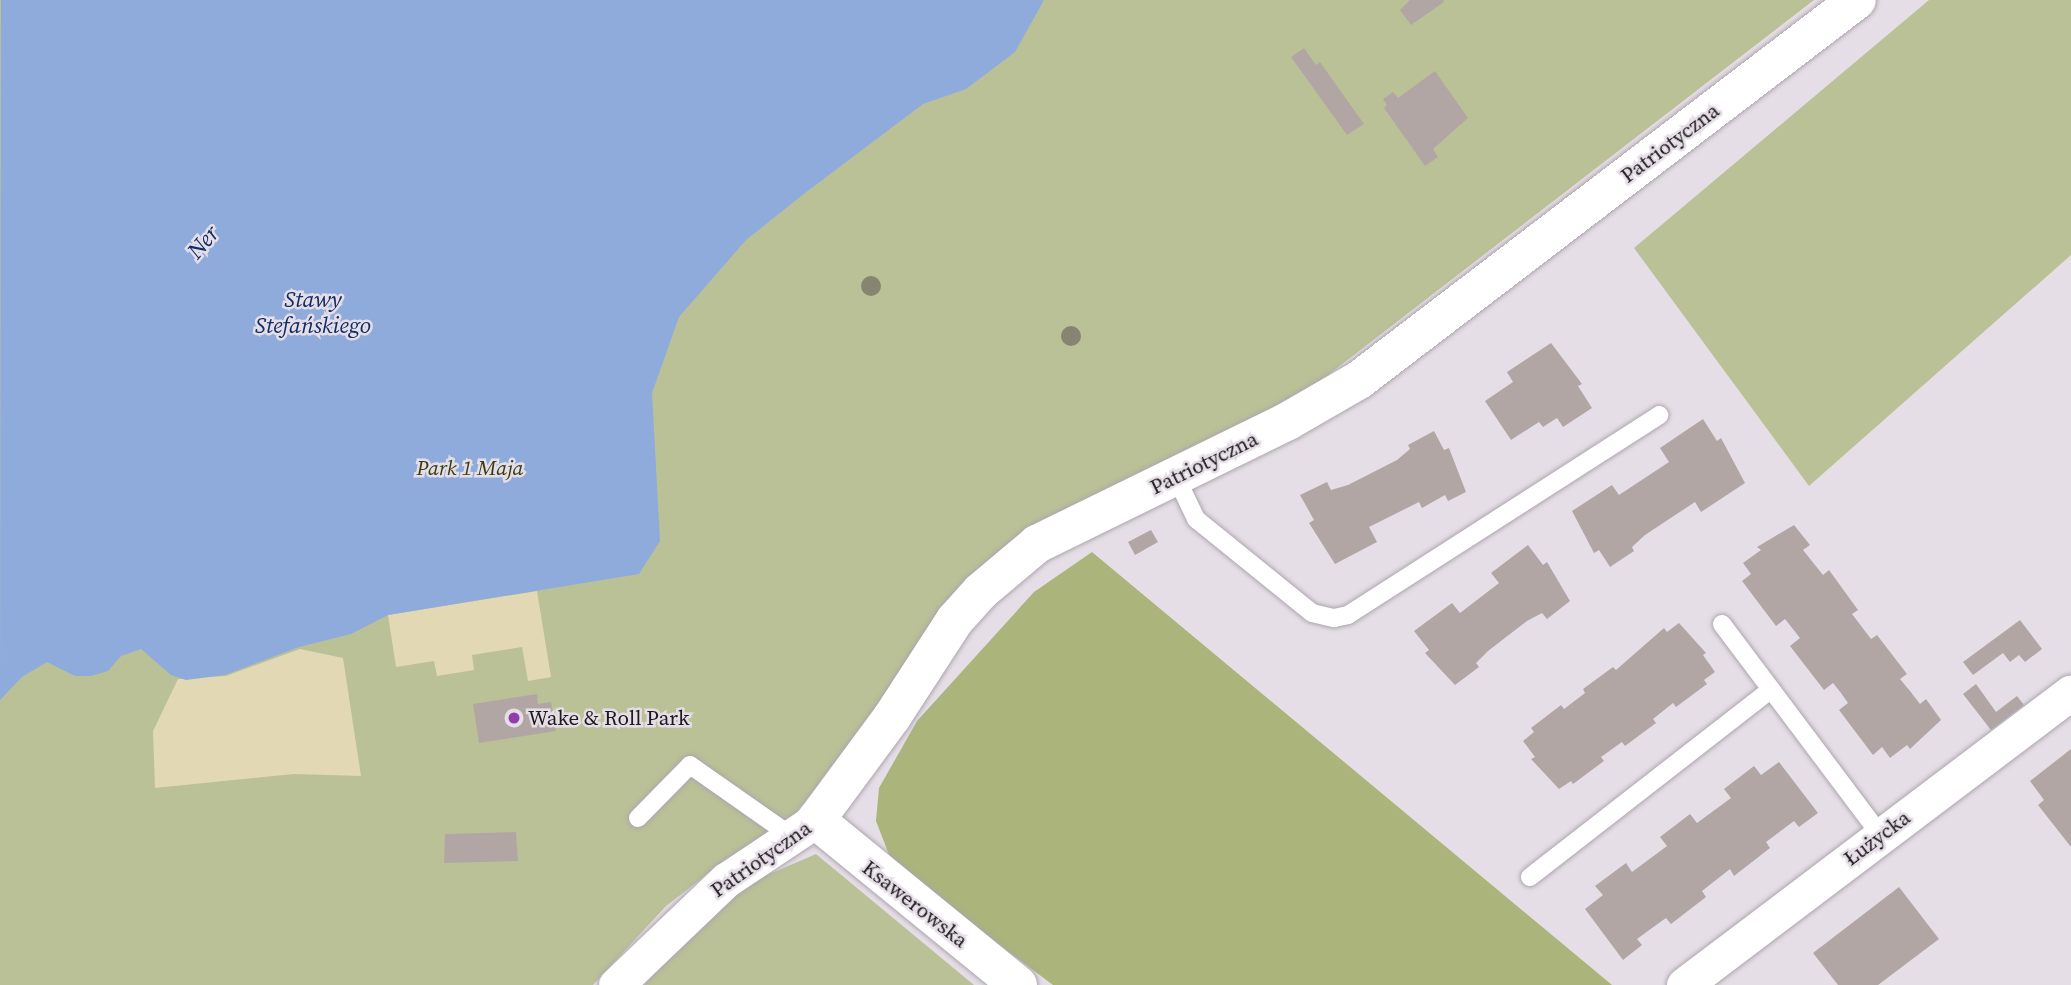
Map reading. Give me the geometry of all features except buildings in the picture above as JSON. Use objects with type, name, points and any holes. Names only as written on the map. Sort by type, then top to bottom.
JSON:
[{"type":"street","name":"Patriotyczna","points":[[616,985],[726,880],[804,829],[892,717],[955,620],[980,592],[1037,544],[1175,477],[1359,380],[1857,0]]},
{"type":"street","name":"Łużycka","points":[[1684,985],[2071,692]]},
{"type":"street","name":"Ksawerowska","points":[[804,829],[1017,985]]},
{"type":"lane","points":[[1175,477],[1196,519],[1312,613],[1334,618],[1348,615],[1659,415]]},
{"type":"lane","points":[[1722,624],[1881,836]]},
{"type":"lane","points":[[1530,877],[1770,690]]},
{"type":"lane","points":[[638,818],[691,765],[804,829]]},
{"type":"green space","name":"Park 1 Maja","points":[[0,0],[1814,0],[1302,395],[1040,521],[787,823],[724,861],[666,906],[593,985],[0,985]]},
{"type":"green space","points":[[1929,0],[2071,0],[2071,255],[1809,486],[1634,248]]},
{"type":"green space","points":[[1092,552],[1612,985],[1053,985],[893,865],[876,821],[879,788],[917,721],[1034,592]]},
{"type":"green space","points":[[816,854],[974,985],[644,985],[732,890]]},
{"type":"sand","points":[[537,591],[551,677],[528,681],[522,647],[472,655],[474,670],[437,676],[434,661],[396,667],[388,615]]},
{"type":"sand","points":[[300,649],[343,658],[361,776],[294,774],[155,788],[153,731],[178,679],[226,676]]},
{"type":"water","name":"Stawy Stefańskiego","points":[[1,0],[1044,0],[1015,52],[966,89],[923,104],[805,193],[746,240],[679,317],[652,393],[660,541],[639,574],[388,615],[351,634],[299,647],[225,675],[186,680],[171,675],[141,649],[121,656],[108,671],[91,676],[75,676],[47,662],[22,677],[0,700]]},
{"type":"place","name":"Wake & Roll Park","points":[[514,718]]},
{"type":"water label","name":"Ner","points":[[203,242]]}]
